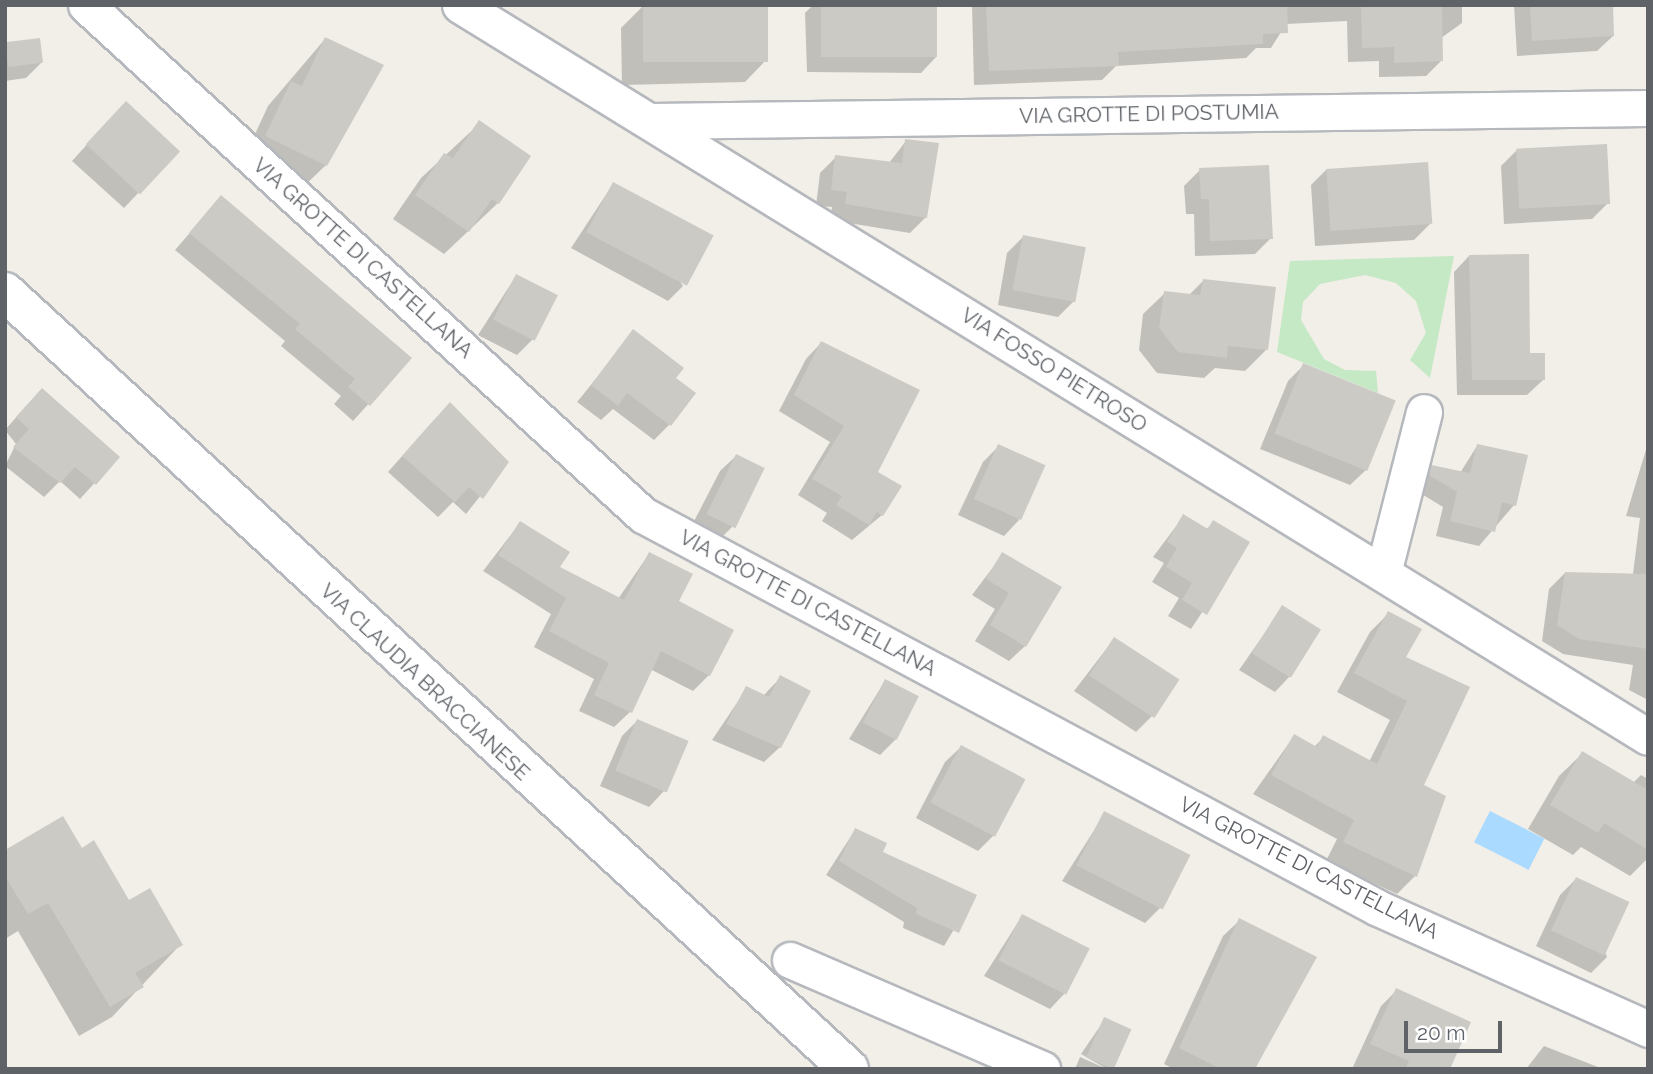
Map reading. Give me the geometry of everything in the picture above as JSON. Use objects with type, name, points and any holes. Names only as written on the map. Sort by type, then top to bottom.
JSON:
[{"type":"main road","name":"VIA CLAUDIA BRACCIANESE","points":[[5,292],[849,1069]]},
{"type":"street","name":"VIA GROTTE DI CASTELLANA","points":[[86,5],[643,515],[1378,908],[1648,1030]]},
{"type":"street","name":"VIA FOSSO PIETROSO","points":[[460,5],[1648,737]]},
{"type":"street","name":"VIA GROTTE DI POSTUMIA","points":[[650,121],[1648,108]]},
{"type":"street","points":[[1383,573],[1424,412]]},
{"type":"street","points":[[790,960],[1042,1069]]},
{"type":"green space","points":[[1454,256],[1430,378],[1410,360],[1426,333],[1416,301],[1396,283],[1365,275],[1320,284],[1303,302],[1301,320],[1324,359],[1345,370],[1376,371],[1378,393],[1277,352],[1290,261]]},
{"type":"water","points":[[1490,811],[1544,839],[1528,870],[1474,842]]},
{"type":"building","points":[[643,5],[768,5],[768,62],[643,62]]},
{"type":"building","points":[[821,5],[937,5],[937,57],[821,57]]},
{"type":"building","points":[[986,5],[1287,5],[1288,33],[1263,34],[1263,44],[1118,52],[1119,66],[989,71]]},
{"type":"building","points":[[1361,5],[1442,5],[1443,61],[1394,63],[1394,47],[1362,48]]},
{"type":"building","points":[[1530,5],[1613,5],[1614,36],[1532,41]]},
{"type":"building","points":[[325,37],[384,65],[327,166],[265,136],[291,81],[302,86]]},
{"type":"building","points":[[40,38],[43,63],[8,67],[5,42]]},
{"type":"building","points":[[126,101],[180,151],[140,195],[86,144]]},
{"type":"building","points":[[479,120],[531,156],[499,204],[492,199],[469,232],[415,195],[444,153],[453,158]]},
{"type":"building","points":[[905,139],[939,143],[927,218],[845,204],[847,192],[831,190],[835,155],[902,163]]},
{"type":"building","points":[[1607,144],[1610,204],[1519,209],[1516,149]]},
{"type":"building","points":[[1428,162],[1432,224],[1331,231],[1326,169]]},
{"type":"building","points":[[1269,165],[1273,239],[1210,241],[1209,199],[1201,199],[1199,168]]},
{"type":"building","points":[[613,182],[714,236],[687,286],[586,232]]},
{"type":"building","points":[[221,195],[412,358],[370,406],[348,387],[355,379],[295,329],[300,324],[189,233]]},
{"type":"building","points":[[1023,235],[1086,247],[1075,302],[1012,290]]},
{"type":"building","points":[[1529,254],[1530,353],[1545,353],[1545,380],[1472,380],[1469,255]]},
{"type":"building","points":[[516,274],[558,295],[535,341],[493,319]]},
{"type":"building","points":[[1203,279],[1276,287],[1268,350],[1228,346],[1227,358],[1178,352],[1159,328],[1164,291],[1200,295]]},
{"type":"building","points":[[633,329],[684,368],[676,378],[696,393],[671,426],[627,393],[618,406],[591,385]]},
{"type":"building","points":[[821,341],[920,390],[878,472],[902,486],[883,516],[877,512],[869,525],[836,505],[842,496],[812,479],[844,426],[794,395]]},
{"type":"building","points":[[1303,363],[1396,400],[1367,471],[1275,433]]},
{"type":"building","points":[[42,388],[120,457],[96,485],[75,467],[60,483],[13,447],[29,429],[16,417]]},
{"type":"building","points":[[450,402],[509,462],[483,499],[469,487],[455,502],[402,456]]},
{"type":"building","points":[[998,444],[1046,465],[1021,520],[974,499]]},
{"type":"building","points":[[1477,444],[1528,455],[1516,506],[1502,502],[1495,532],[1450,521],[1457,492],[1429,475],[1431,465],[1470,473]]},
{"type":"building","points":[[736,454],[765,468],[735,528],[707,514]]},
{"type":"building","points":[[1183,514],[1208,529],[1213,520],[1250,542],[1207,615],[1182,600],[1192,583],[1166,567],[1177,548],[1167,542]]},
{"type":"building","points":[[520,521],[570,552],[560,567],[624,600],[649,552],[693,574],[679,601],[734,630],[710,676],[661,651],[632,713],[594,695],[609,663],[549,631],[566,598],[498,555]]},
{"type":"building","points":[[1002,552],[1062,587],[1026,647],[990,625],[1009,593],[986,579]]},
{"type":"building","points":[[1565,572],[1648,574],[1648,649],[1579,639],[1557,625]]},
{"type":"building","points":[[1282,605],[1321,629],[1291,678],[1252,653]]},
{"type":"building","points":[[1388,611],[1422,629],[1406,657],[1470,687],[1424,785],[1446,796],[1417,877],[1343,842],[1354,820],[1271,775],[1294,734],[1317,747],[1323,735],[1377,764],[1407,701],[1354,673]]},
{"type":"building","points":[[1114,637],[1179,679],[1154,718],[1089,676]]},
{"type":"building","points":[[780,675],[811,691],[781,748],[726,724],[746,686],[769,697]]},
{"type":"building","points":[[885,679],[919,696],[897,740],[863,723]]},
{"type":"building","points":[[637,719],[689,741],[667,792],[615,771]]},
{"type":"building","points":[[961,745],[1025,779],[995,837],[930,802]]},
{"type":"building","points":[[1582,751],[1648,790],[1648,850],[1604,823],[1598,833],[1550,805]]},
{"type":"building","points":[[1104,811],[1190,855],[1163,909],[1076,865]]},
{"type":"building","points":[[63,816],[82,848],[94,840],[129,900],[150,888],[183,945],[135,973],[144,987],[110,1007],[48,903],[28,914],[5,876],[5,850]]},
{"type":"building","points":[[855,828],[887,843],[883,852],[977,895],[959,933],[916,914],[917,908],[839,861]]},
{"type":"building","points":[[1576,877],[1629,902],[1605,955],[1551,930]]},
{"type":"building","points":[[1022,914],[1090,949],[1066,995],[998,960]]},
{"type":"building","points":[[1239,918],[1317,957],[1255,1069],[1221,1069],[1179,1048]]},
{"type":"building","points":[[1396,988],[1471,1022],[1450,1069],[1405,1069],[1409,1061],[1370,1044]]},
{"type":"building","points":[[1104,1017],[1131,1029],[1114,1069],[1086,1057]]}]
